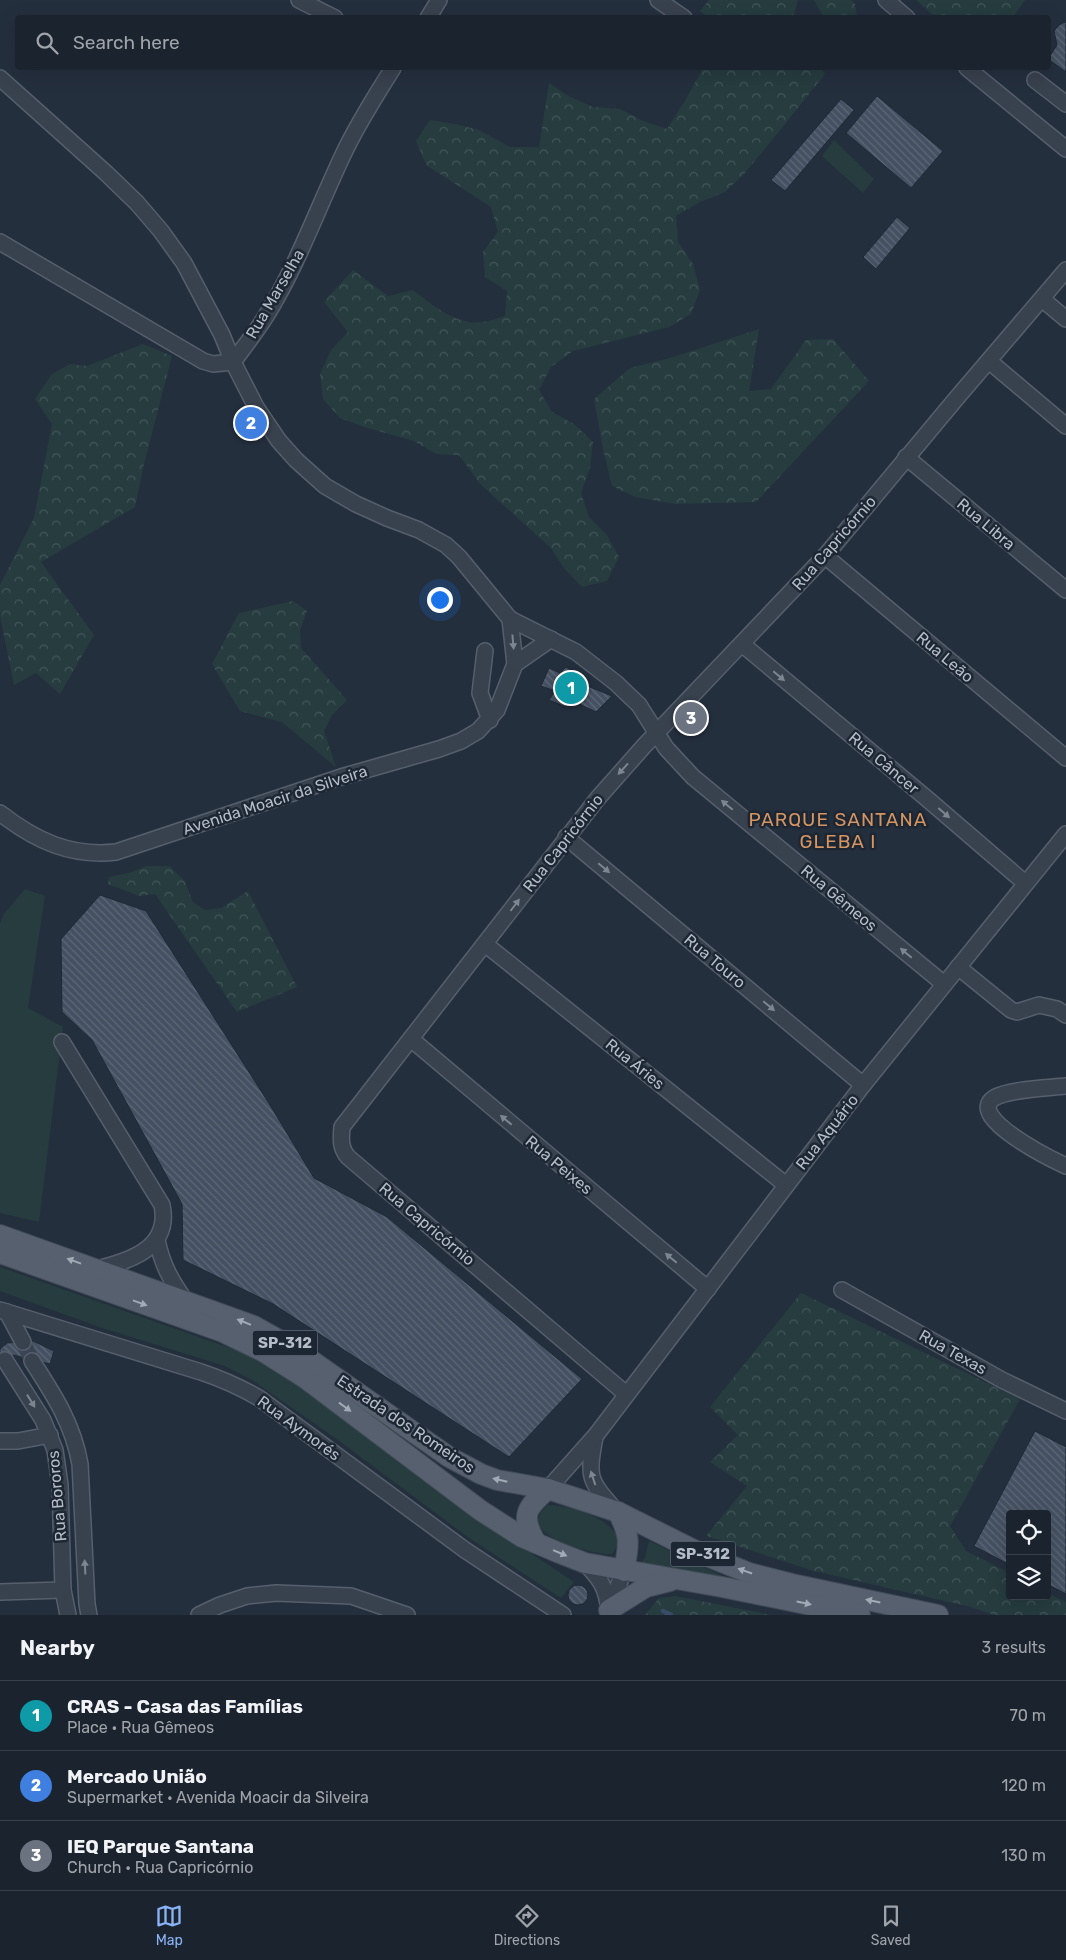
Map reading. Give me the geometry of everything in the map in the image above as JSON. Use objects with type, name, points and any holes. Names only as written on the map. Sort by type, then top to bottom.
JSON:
[{"type":"main road","name":"Estrada dos Romeiros","points":[[0,1235],[254,1326],[288,1345],[464,1466],[496,1480],[548,1489],[618,1512],[702,1554],[749,1573],[938,1615]]},
{"type":"main road","name":"Estrada dos Romeiros","points":[[0,1252],[223,1332],[264,1352],[306,1378],[459,1496],[522,1536],[585,1564],[860,1615]]},
{"type":"main road","points":[[536,1543],[527,1528],[526,1516],[536,1499],[548,1489]]},
{"type":"main road","points":[[618,1512],[627,1529],[628,1540],[624,1571]]},
{"type":"main road","points":[[606,1612],[646,1587],[676,1580]]},
{"type":"street","points":[[299,0],[329,15]]},
{"type":"street","points":[[430,15],[440,0]]},
{"type":"street","points":[[658,0],[680,15]]},
{"type":"street","points":[[886,0],[904,15]]},
{"type":"street","name":"Rua Marselha","points":[[233,362],[266,316],[281,290],[345,150],[392,70]]},
{"type":"street","points":[[970,70],[1066,149]]},
{"type":"street","points":[[0,78],[106,174],[137,204],[161,232],[184,263],[222,335],[233,362],[266,423],[279,441],[309,473],[325,486],[356,504],[419,530],[446,545],[459,557],[510,619]]},
{"type":"street","points":[[1035,80],[1066,104]]},
{"type":"street","points":[[0,242],[203,361],[213,364],[233,362]]},
{"type":"street","name":"Rua Capricórnio","points":[[626,1394],[344,1152],[341,1144],[342,1127],[566,837],[603,792],[825,556],[1066,270]]},
{"type":"street","points":[[1042,299],[1066,319]]},
{"type":"street","points":[[989,361],[1066,426]]},
{"type":"street","name":"Rua Libra","points":[[906,458],[1066,590]]},
{"type":"street","name":"Rua Leão","points":[[825,556],[1066,758]]},
{"type":"street","name":"Rua Gêmeos","points":[[510,619],[583,657],[616,683],[639,704],[656,734],[673,758],[693,777],[944,984]]},
{"type":"street","name":"Avenida Moacir da Silveira","points":[[0,813],[18,827],[52,845],[90,854],[116,852],[341,778],[461,741],[490,720],[497,710],[515,664],[510,619]]},
{"type":"street","points":[[515,664],[551,639]]},
{"type":"street","name":"Rua Câncer","points":[[742,644],[1025,883]]},
{"type":"street","points":[[485,651],[480,692],[490,720]]},
{"type":"street","name":"Rua Aquário","points":[[548,1489],[596,1435],[863,1085],[1066,834]]},
{"type":"street","name":"Rua Touro","points":[[566,837],[863,1085]]},
{"type":"street","name":"Rua Áries","points":[[485,944],[786,1185]]},
{"type":"street","points":[[958,967],[1017,1012],[1039,1005],[1057,1009],[1066,1015]]},
{"type":"street","name":"Rua Peixes","points":[[411,1039],[708,1289]]},
{"type":"street","points":[[62,1042],[162,1205],[164,1218],[157,1240],[161,1259],[168,1275],[185,1300]]},
{"type":"street","points":[[1066,1086],[1009,1093],[994,1098],[988,1105],[990,1115],[999,1126],[1066,1166]]},
{"type":"street","points":[[97,1269],[130,1260],[157,1240]]},
{"type":"street","name":"Rua Texas","points":[[842,1290],[1002,1380],[1066,1411]]},
{"type":"street","points":[[3,1311],[23,1342]]},
{"type":"street","name":"Rua Aymorés","points":[[3,1311],[201,1372],[241,1387],[259,1398],[465,1550],[563,1615]]},
{"type":"street","name":"Rua Bororos","points":[[5,1360],[43,1420],[50,1435],[57,1462],[60,1485],[63,1590],[68,1615]]},
{"type":"street","name":"Rua Bororos","points":[[32,1361],[64,1413],[76,1442],[80,1464],[89,1615]]},
{"type":"street","points":[[0,1441],[18,1441],[50,1435]]},
{"type":"street","points":[[596,1435],[590,1472],[593,1483],[618,1512]]},
{"type":"street","points":[[585,1564],[597,1576],[605,1588],[606,1612]]},
{"type":"street","points":[[606,1612],[624,1571]]},
{"type":"street","points":[[0,1592],[63,1590]]},
{"type":"street","points":[[200,1615],[220,1605],[247,1596],[276,1593],[351,1596],[407,1615]]},
{"type":"green space","points":[[709,0],[798,0],[794,15],[705,15],[700,11]]},
{"type":"green space","points":[[814,0],[851,0],[855,4],[857,15],[823,15]]},
{"type":"green space","points":[[916,0],[1025,0],[1014,15],[933,15]]},
{"type":"green space","points":[[702,70],[822,70],[825,74],[744,174],[725,192],[700,202],[676,216],[678,242],[693,264],[700,290],[691,314],[669,327],[573,351],[551,367],[539,390],[552,412],[574,424],[593,442],[590,468],[581,493],[589,517],[607,535],[619,557],[607,581],[582,587],[564,568],[550,547],[480,484],[459,455],[436,454],[414,441],[340,418],[323,399],[320,374],[331,350],[348,332],[324,302],[353,270],[388,296],[413,290],[445,313],[463,321],[482,322],[505,316],[507,291],[485,277],[483,252],[498,232],[491,207],[426,165],[416,141],[430,120],[479,130],[510,147],[539,147],[549,83],[570,97],[593,107],[620,109],[643,121],[667,129]]},
{"type":"green space","points":[[834,140],[874,179],[863,193],[822,156]]},
{"type":"green space","points":[[759,329],[749,391],[771,389],[806,340],[833,339],[869,381],[756,502],[675,504],[635,497],[612,486],[594,399],[630,368],[670,358]]},
{"type":"green space","points":[[143,344],[172,356],[135,507],[41,562],[94,635],[60,694],[36,673],[14,685],[0,616],[0,585],[34,518],[52,424],[35,399],[52,374],[70,364],[87,366]]},
{"type":"green space","points":[[293,601],[307,611],[300,630],[301,648],[347,700],[332,715],[324,731],[336,767],[282,722],[240,711],[212,664],[239,613]]},
{"type":"green space","points":[[147,866],[169,866],[184,880],[193,902],[205,910],[221,908],[248,891],[297,987],[237,1012],[155,894],[139,896],[108,884],[109,877],[129,873]]},
{"type":"green space","points":[[25,889],[45,896],[28,1008],[63,1027],[39,1222],[0,1213],[0,924],[4,914]]},
{"type":"green space","points":[[0,1267],[264,1360],[504,1535],[574,1582],[561,1598],[469,1538],[338,1440],[252,1380],[225,1366],[102,1328],[0,1291]]},
{"type":"green space","points":[[801,1293],[1020,1399],[950,1526],[966,1551],[1006,1571],[1006,1600],[1051,1600],[1051,1595],[1066,1602],[1066,1615],[994,1615],[971,1607],[814,1571],[706,1536],[747,1486],[710,1462],[738,1435],[710,1407]]},
{"type":"green space","points":[[548,1505],[567,1507],[587,1513],[605,1523],[618,1536],[617,1547],[612,1554],[588,1551],[558,1541],[546,1534],[539,1525],[539,1515]]},
{"type":"green space","points":[[649,1541],[729,1579],[639,1564],[645,1558]]},
{"type":"green space","points":[[675,1596],[771,1615],[645,1615],[659,1598]]},
{"type":"building","points":[[1066,23],[1066,72],[1051,61],[1051,54],[1057,45],[1054,31],[1059,25]]},
{"type":"building","points":[[877,96],[943,151],[911,188],[846,133]]},
{"type":"building","points":[[841,99],[854,110],[785,191],[771,180]]},
{"type":"building","points":[[897,217],[910,228],[876,269],[863,257]]},
{"type":"building","points":[[566,667],[582,676],[580,683],[612,696],[596,712],[569,699],[566,707],[549,700],[555,691],[541,686],[549,668],[560,673]]},
{"type":"building","points":[[100,895],[146,911],[270,1105],[314,1178],[387,1217],[582,1379],[509,1457],[273,1304],[183,1260],[182,1204],[92,1040],[62,1012],[61,939]]},
{"type":"building","points":[[33,1341],[54,1351],[50,1364],[13,1355],[0,1363],[0,1349],[7,1343]]},
{"type":"building","points":[[1035,1431],[1066,1447],[1066,1594],[1051,1586],[1051,1510],[1006,1510],[1006,1563],[974,1546]]},
{"type":"building","points":[[578,1585],[585,1588],[588,1595],[585,1602],[578,1605],[571,1602],[568,1595],[571,1588]]},
{"type":"waterway","points":[[663,1611],[671,1615]]},
{"type":"tunnel","points":[[23,1342],[32,1361]]},
{"type":"place","name":"Mercado União","points":[[251,423]]},
{"type":"place","name":"CRAS - Casa das Famílias","points":[[571,688]]},
{"type":"place","name":"IEQ Parque Santana","points":[[691,718]]},
{"type":"district","name":"PARQUE SANTANA GLEBA I","points":[[838,830]]}]
